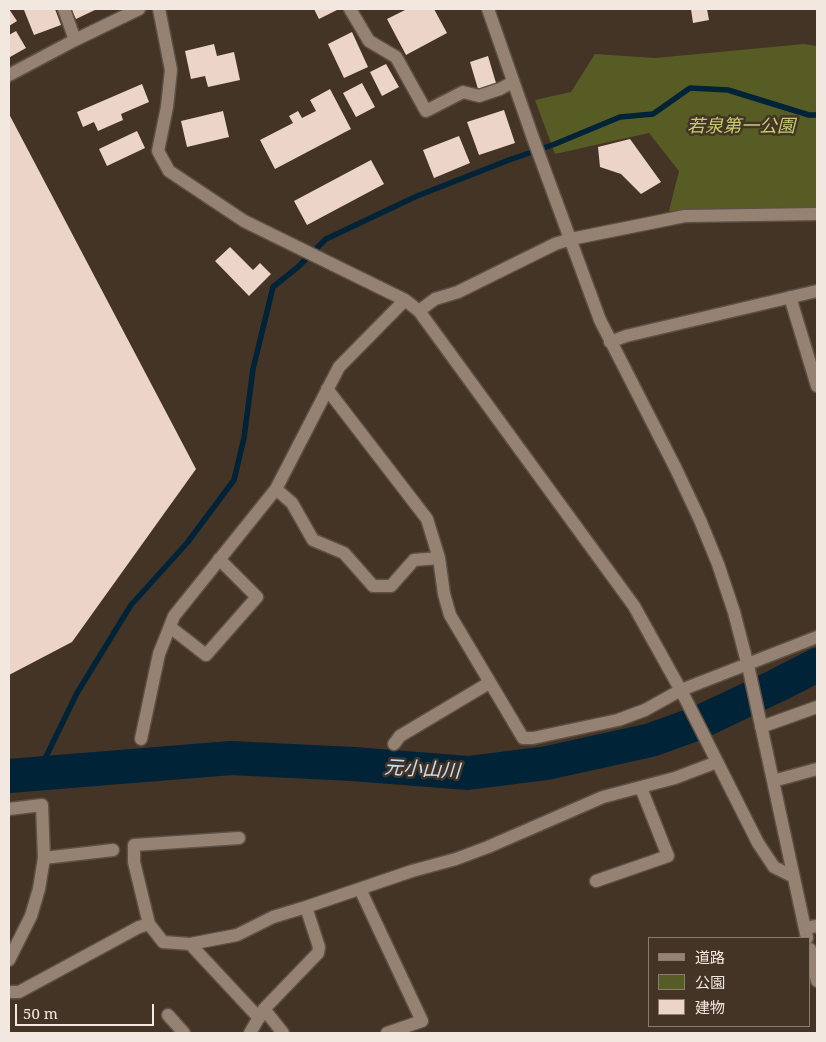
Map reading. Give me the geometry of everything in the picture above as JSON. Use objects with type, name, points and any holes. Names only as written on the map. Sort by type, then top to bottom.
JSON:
[{"type":"street","points":[[64,9],[75,40]]},
{"type":"street","points":[[9,75],[139,9]]},
{"type":"street","points":[[159,9],[171,70],[167,108],[158,151],[169,171],[244,221],[405,300],[419,311],[634,606],[709,744],[758,843],[774,867],[794,877]]},
{"type":"street","points":[[350,9],[369,41],[396,57],[426,111],[463,92],[479,96],[500,89],[513,82]]},
{"type":"street","points":[[488,9],[600,320],[700,520],[726,588],[748,667],[794,877],[810,931]]},
{"type":"street","points":[[419,311],[435,299],[458,292],[571,238],[685,216],[817,214]]},
{"type":"street","points":[[610,342],[626,336],[817,291]]},
{"type":"street","points":[[790,297],[817,386]]},
{"type":"street","points":[[141,738],[159,654],[174,616],[276,490],[339,367],[405,300]]},
{"type":"street","points":[[327,389],[427,519],[439,558],[444,594],[450,615],[523,738],[533,738],[618,720],[817,637]]},
{"type":"street","points":[[276,490],[292,503],[313,540],[344,553],[373,586],[391,586],[414,560],[439,558]]},
{"type":"street","points":[[170,627],[206,654],[257,597],[219,559]]},
{"type":"street","points":[[394,744],[400,736],[489,683]]},
{"type":"street","points":[[760,724],[817,707]]},
{"type":"street","points":[[239,838],[134,845],[134,862],[149,924],[163,942],[190,944],[237,935],[273,917],[360,890],[412,871],[464,856],[525,832],[590,802],[675,778],[717,762]]},
{"type":"street","points":[[773,780],[817,770]]},
{"type":"street","points":[[596,881],[668,856],[641,788]]},
{"type":"street","points":[[9,809],[42,805],[44,858],[39,890],[31,916],[9,960]]},
{"type":"street","points":[[44,858],[112,850]]},
{"type":"street","points":[[360,890],[422,1021],[387,1033]]},
{"type":"street","points":[[250,1033],[261,1013],[318,953],[319,947],[306,907]]},
{"type":"street","points":[[9,992],[19,992],[138,927],[149,924]]},
{"type":"street","points":[[190,944],[283,1033]]},
{"type":"street","points":[[811,954],[817,981]]},
{"type":"street","points":[[168,1015],[184,1033]]},
{"type":"green space","name":"若泉第一公園","points":[[804,44],[817,46],[817,210],[669,211],[679,171],[649,133],[555,154],[535,100],[571,92],[595,54],[655,58]]},
{"type":"building","points":[[9,9],[17,21],[9,26]]},
{"type":"building","points":[[55,9],[61,25],[34,35],[24,10]]},
{"type":"building","points":[[71,9],[97,9],[76,19]]},
{"type":"building","points":[[314,9],[339,9],[319,19]]},
{"type":"building","points":[[407,9],[434,9],[447,33],[406,55],[387,19]]},
{"type":"building","points":[[691,9],[707,9],[709,20],[693,23]]},
{"type":"building","points":[[16,31],[26,48],[10,57],[9,35]]},
{"type":"building","points":[[352,32],[368,67],[344,78],[328,44]]},
{"type":"building","points":[[214,44],[217,56],[234,52],[240,80],[208,87],[205,76],[191,79],[185,51]]},
{"type":"building","points":[[488,56],[496,83],[478,89],[470,62]]},
{"type":"building","points":[[386,64],[399,87],[382,96],[370,72]]},
{"type":"building","points":[[362,83],[375,107],[356,117],[343,93]]},
{"type":"building","points":[[142,84],[149,102],[121,114],[123,120],[98,131],[94,122],[83,127],[77,112]]},
{"type":"building","points":[[330,89],[351,129],[275,169],[260,140],[293,123],[289,116],[298,111],[302,118],[316,111],[310,100]]},
{"type":"building","points":[[504,110],[515,143],[479,155],[467,122]]},
{"type":"building","points":[[223,111],[229,137],[187,147],[181,121]]},
{"type":"building","points":[[9,114],[196,469],[72,642],[9,675]]},
{"type":"building","points":[[137,131],[145,148],[107,166],[99,149]]},
{"type":"building","points":[[459,136],[470,163],[434,178],[423,150]]},
{"type":"building","points":[[630,139],[661,182],[641,194],[621,174],[600,167],[598,147]]},
{"type":"building","points":[[371,160],[384,184],[307,225],[294,201]]},
{"type":"building","points":[[230,247],[253,270],[260,263],[271,274],[249,296],[215,261]]},
{"type":"waterway","points":[[38,773],[77,693],[131,605],[187,543],[234,480],[244,438],[253,369],[273,287],[298,267],[326,239],[417,196],[555,144],[620,117],[653,114],[690,88],[728,90],[809,115],[817,115]]},
{"type":"waterway","name":"元小山川","points":[[9,776],[231,758],[353,764],[468,773],[547,763],[651,740],[698,723],[817,665]]}]
